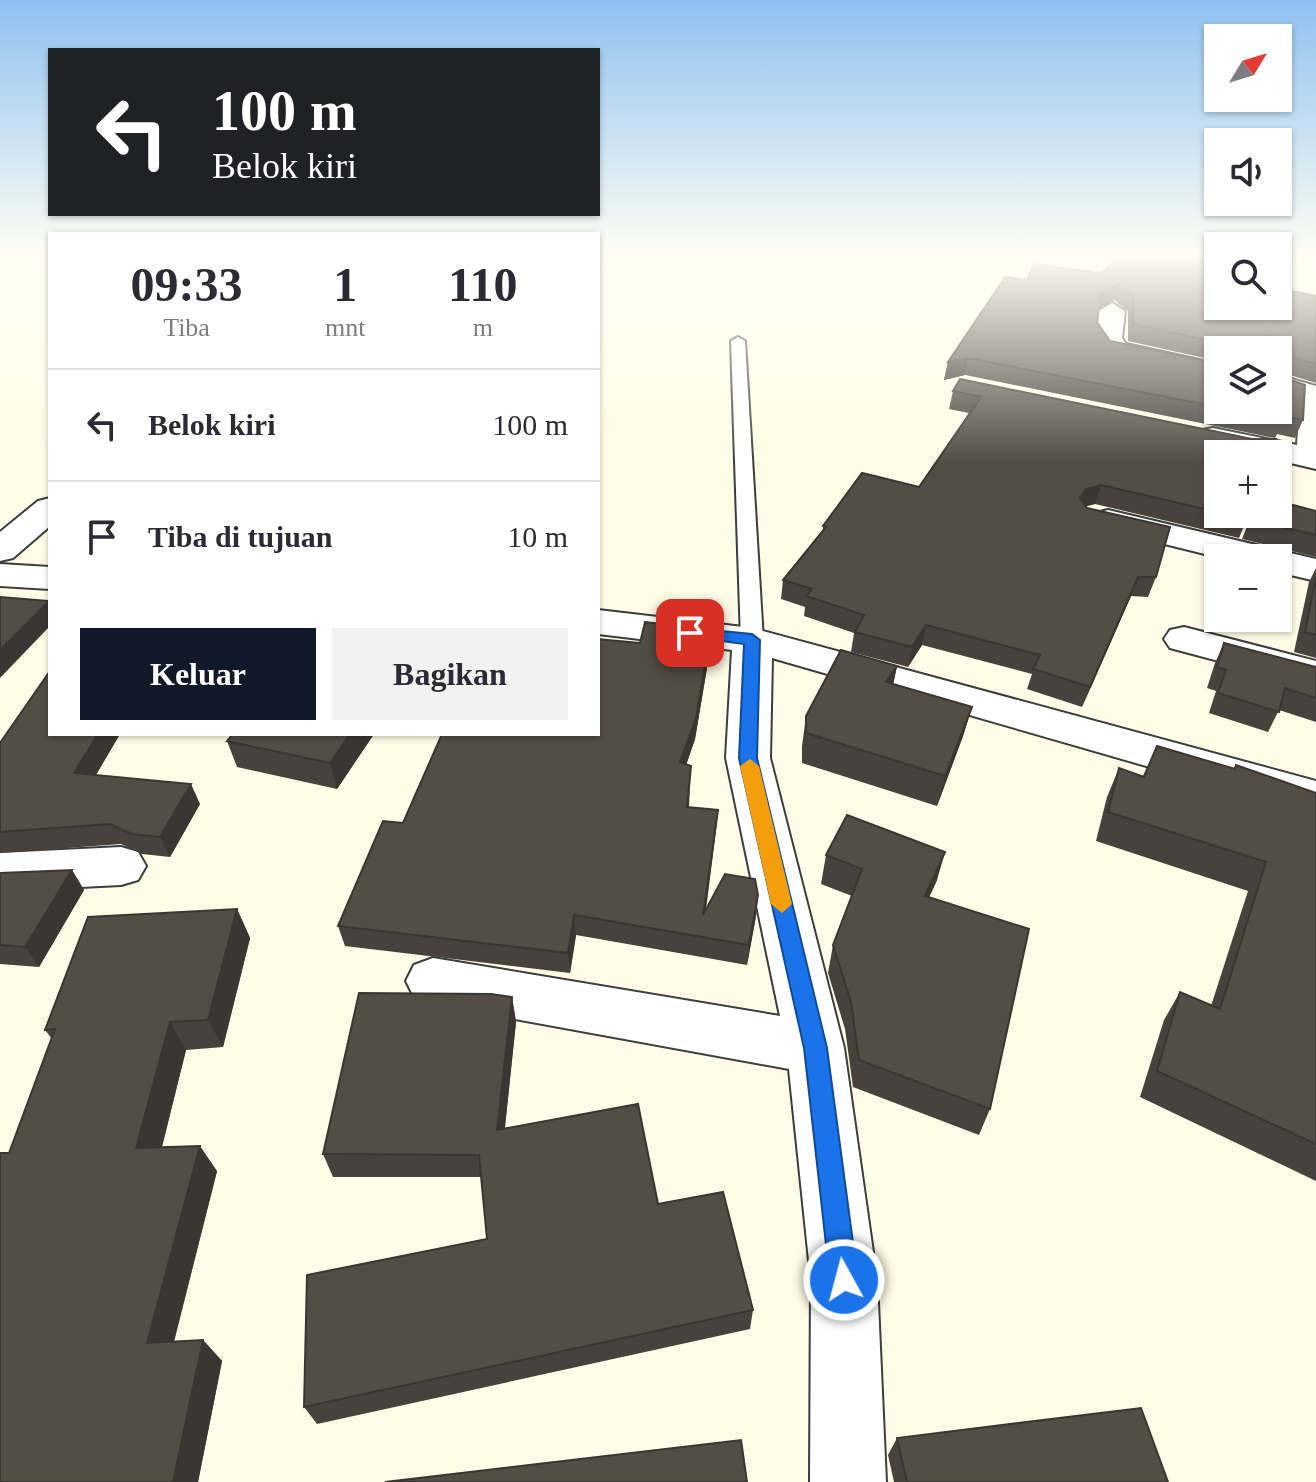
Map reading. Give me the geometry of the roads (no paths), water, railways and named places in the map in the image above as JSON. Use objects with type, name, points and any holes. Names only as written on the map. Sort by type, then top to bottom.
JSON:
[{"type":"street","points":[[1110,325],[1108,339],[1117,350],[1204,369]]},
{"type":"street","points":[[1188,432],[1314,458],[1315,398],[1292,387]]},
{"type":"street","points":[[0,550],[48,510]]},
{"type":"street","points":[[1094,517],[1207,544]]},
{"type":"street","points":[[1292,564],[1316,570]]},
{"type":"street","points":[[0,602],[26,576]]},
{"type":"street","points":[[600,622],[752,640],[1316,798]]},
{"type":"street","points":[[1184,639],[1316,674]]},
{"type":"street","points":[[752,640],[748,758],[815,1048],[844,1280],[848,1482]]},
{"type":"street","points":[[0,872],[121,866]]},
{"type":"street","points":[[433,981],[815,1048]]},
{"type":"lane","points":[[738,341],[752,640]]}]
